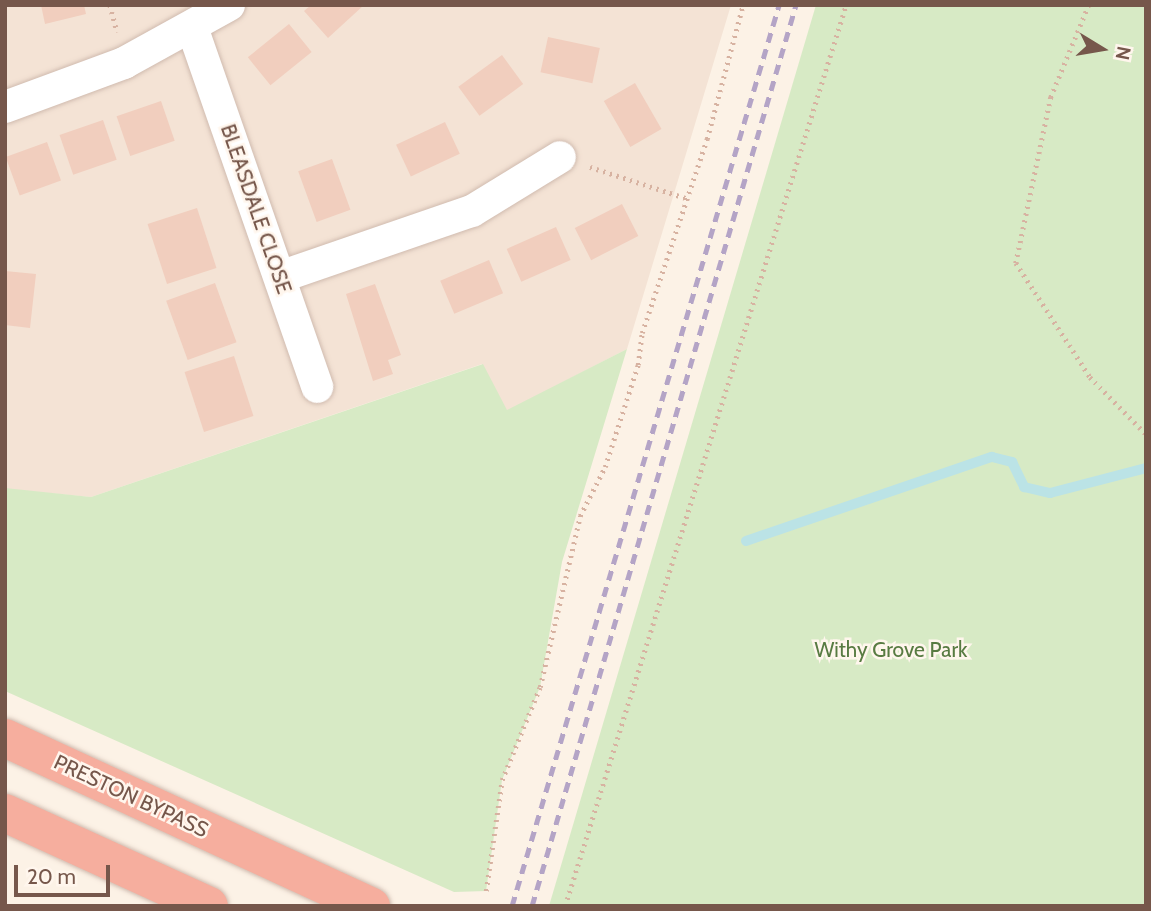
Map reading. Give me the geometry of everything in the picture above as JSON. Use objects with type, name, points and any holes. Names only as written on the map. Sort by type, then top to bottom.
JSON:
[{"type":"highway","name":"PRESTON BYPASS","points":[[5,738],[371,906]]},
{"type":"highway","points":[[5,813],[209,906]]},
{"type":"street","points":[[5,107],[193,30],[229,5]]},
{"type":"street","name":"BLEASDALE CLOSE","points":[[193,30],[317,387]]},
{"type":"street","points":[[280,276],[472,211],[560,157]]},
{"type":"path","points":[[486,891],[502,780],[540,687],[580,516],[605,467],[743,5]]},
{"type":"path","points":[[565,906],[846,5]]},
{"type":"path","points":[[1089,5],[1051,97],[1016,263],[1090,377],[1146,434]]},
{"type":"path","points":[[560,157],[686,198]]},
{"type":"shaded area","points":[[5,5],[731,5],[627,349],[507,411],[482,364],[91,497],[5,489]]},
{"type":"green space","name":"Withy Grove Park","points":[[816,5],[1146,5],[1146,906],[549,906]]},
{"type":"green space","points":[[627,349],[562,562],[540,687],[502,780],[486,891],[454,892],[5,691],[5,488],[91,497],[483,364],[507,410]]},
{"type":"building","points":[[41,5],[84,5],[86,14],[45,24]]},
{"type":"building","points":[[311,5],[364,5],[328,38],[304,11]]},
{"type":"building","points":[[289,24],[312,52],[270,85],[248,57]]},
{"type":"building","points":[[548,37],[600,48],[592,83],[541,72]]},
{"type":"building","points":[[502,55],[523,84],[479,116],[458,87]]},
{"type":"building","points":[[635,83],[662,129],[630,147],[604,101]]},
{"type":"building","points":[[161,101],[175,141],[130,156],[117,116]]},
{"type":"building","points":[[103,120],[117,160],[73,175],[60,135]]},
{"type":"building","points":[[445,122],[460,154],[411,177],[396,145]]},
{"type":"building","points":[[47,142],[61,181],[20,196],[6,157]]},
{"type":"building","points":[[332,159],[350,210],[317,222],[298,171]]},
{"type":"building","points":[[622,204],[638,236],[591,260],[575,228]]},
{"type":"building","points":[[197,208],[216,268],[167,284],[148,224]]},
{"type":"building","points":[[556,227],[571,260],[521,282],[507,249]]},
{"type":"building","points":[[489,260],[503,293],[454,314],[440,281]]},
{"type":"building","points":[[5,271],[36,274],[30,328],[5,325]]},
{"type":"building","points":[[215,283],[237,342],[188,360],[166,301]]},
{"type":"building","points":[[375,284],[401,355],[388,360],[393,374],[373,381],[346,294]]},
{"type":"building","points":[[234,356],[253,416],[204,432],[185,372]]},
{"type":"waterway","points":[[746,541],[992,457],[1012,462],[1024,487],[1050,493],[1146,468]]},
{"type":"railway","points":[[512,906],[779,5]]},
{"type":"railway","points":[[532,906],[796,5]]}]
